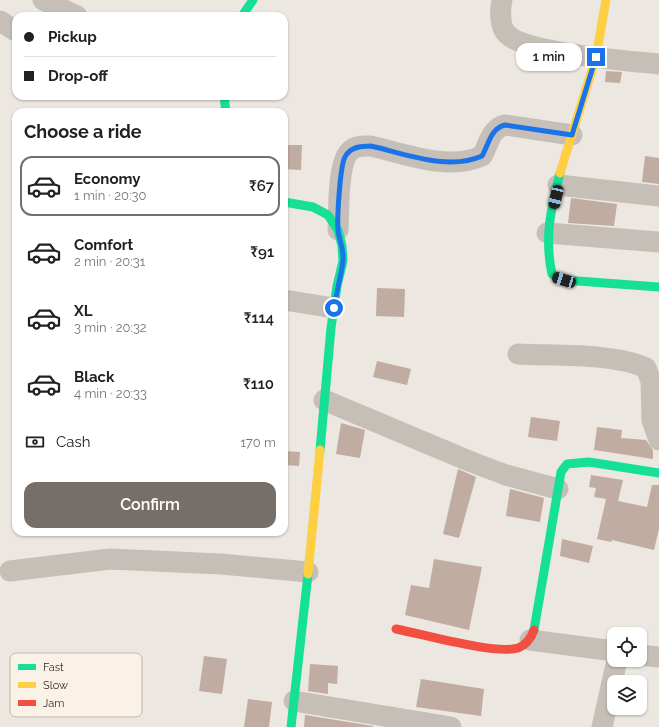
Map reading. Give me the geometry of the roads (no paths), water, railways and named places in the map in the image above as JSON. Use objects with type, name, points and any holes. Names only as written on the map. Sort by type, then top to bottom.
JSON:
[{"type":"street","points":[[43,0],[68,12]]},
{"type":"street","points":[[245,12],[253,0]]},
{"type":"street","points":[[502,0],[501,19],[508,35],[525,43],[548,49],[596,57],[659,64]]},
{"type":"street","points":[[606,0],[596,57],[558,184],[547,233],[550,269],[557,278],[584,282],[659,287]]},
{"type":"street","points":[[291,727],[334,308],[343,261],[342,246],[338,230],[342,168],[345,157],[351,150],[360,146],[371,146],[447,162],[462,162],[482,156],[492,133],[498,127],[505,125],[572,135]]},
{"type":"street","points":[[558,184],[659,196]]},
{"type":"street","points":[[288,203],[313,207],[328,215],[338,230]]},
{"type":"street","points":[[547,233],[659,242]]},
{"type":"street","points":[[288,301],[334,308]]},
{"type":"street","points":[[518,354],[614,359],[633,362],[646,368],[651,381],[652,420],[659,440]]},
{"type":"street","points":[[324,400],[469,461],[506,475],[558,489]]},
{"type":"street","points":[[396,629],[500,650],[514,650],[523,646],[530,640],[535,627],[561,472],[567,464],[576,462],[659,473]]},
{"type":"street","points":[[10,572],[110,559],[221,564],[308,572]]},
{"type":"street","points":[[530,640],[607,650]]},
{"type":"street","points":[[647,656],[659,657]]},
{"type":"street","points":[[602,727],[615,667]]},
{"type":"street","points":[[294,701],[451,727]]}]
